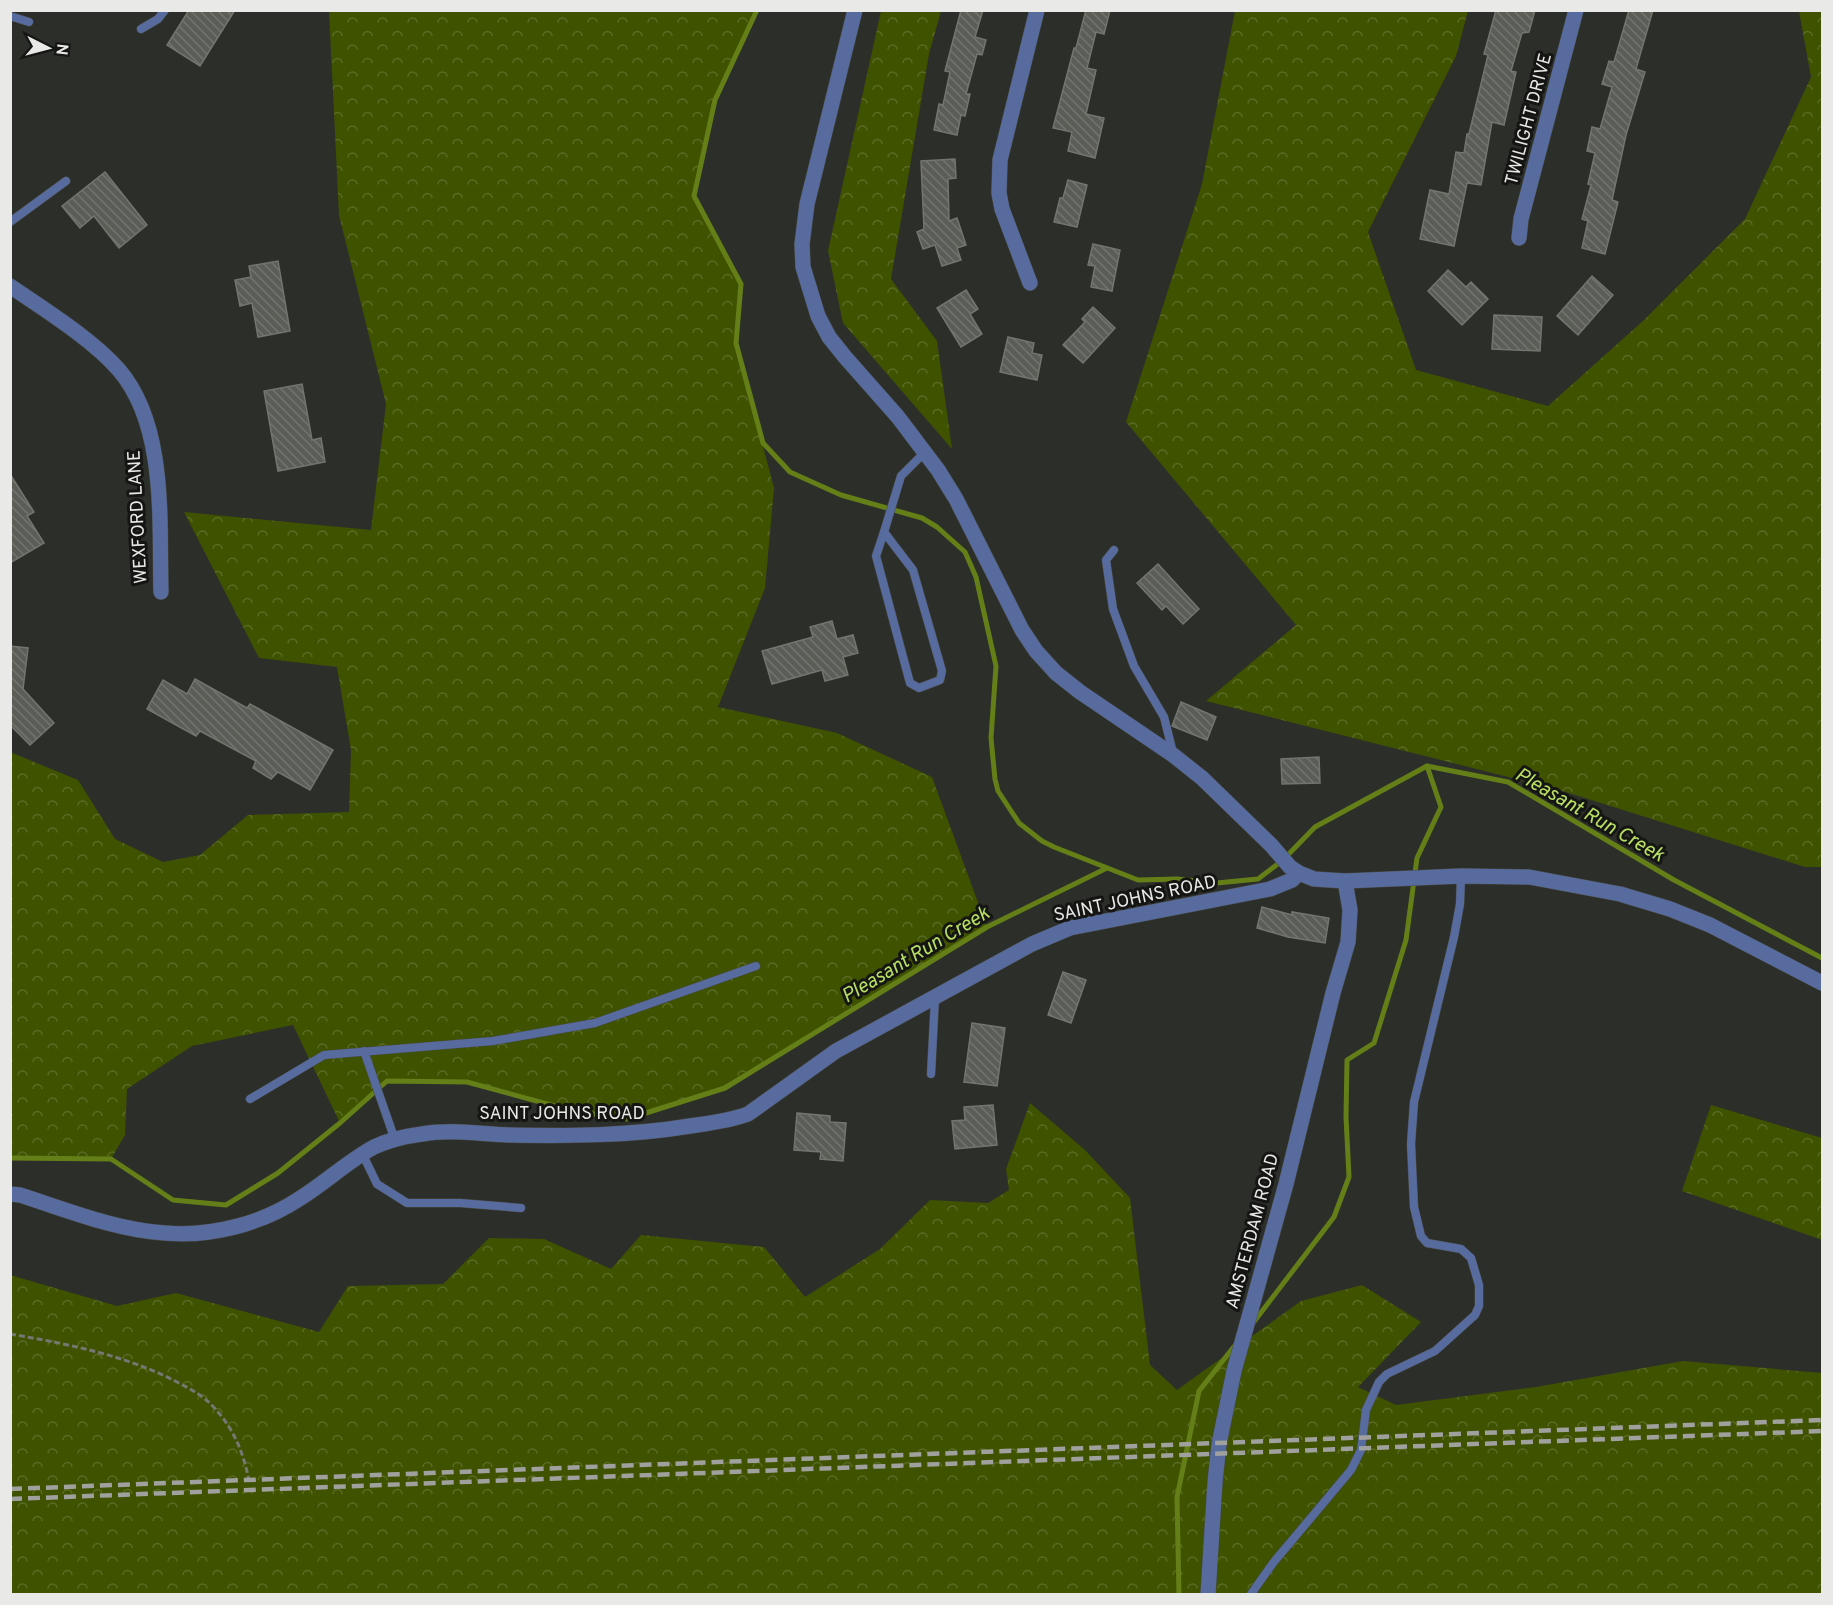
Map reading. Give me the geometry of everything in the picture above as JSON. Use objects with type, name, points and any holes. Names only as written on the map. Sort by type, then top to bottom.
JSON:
[{"type":"street","points":[[855,10],[807,204],[802,244],[803,267],[818,316],[829,337],[925,452],[956,499],[1022,630],[1036,651],[1056,673],[1202,778],[1294,870],[1314,879],[1529,877],[1620,894],[1670,909],[1710,925],[1822,984]]},
{"type":"street","points":[[1030,283],[1002,209],[999,193],[1000,160],[1037,10]]},
{"type":"street","name":"TWILIGHT DRIVE","points":[[1519,238],[1521,219],[1576,10]]},
{"type":"street","name":"WEXFORD LANE","points":[[10,286],[89,344],[119,370],[145,412],[152,435],[157,470],[161,592]]},
{"type":"street","name":"SAINT JOHNS ROAD","points":[[10,1194],[138,1230],[166,1234],[210,1231],[260,1219],[297,1201],[374,1147],[423,1133],[607,1135],[658,1131],[732,1120],[748,1114],[836,1051],[1032,944],[1070,928],[1270,889],[1292,880],[1294,870]]},
{"type":"street","name":"AMSTERDAM ROAD","points":[[1208,1594],[1215,1482],[1233,1371],[1286,1184],[1333,993],[1348,942],[1350,910],[1345,880]]},
{"type":"lane","points":[[141,29],[158,20],[165,10]]},
{"type":"lane","points":[[10,16],[30,22]]},
{"type":"lane","points":[[10,222],[66,181]]},
{"type":"lane","points":[[886,528],[913,570],[942,671],[940,680],[919,688],[910,683],[876,556],[901,476],[925,452]]},
{"type":"lane","points":[[1114,550],[1106,560],[1113,609],[1134,666],[1164,717],[1173,755]]},
{"type":"lane","points":[[1251,1594],[1351,1470],[1360,1450],[1366,1410],[1379,1382],[1387,1374],[1435,1351],[1475,1315],[1479,1306],[1479,1285],[1471,1258],[1461,1249],[1427,1243],[1421,1236],[1414,1207],[1411,1144],[1414,1102],[1461,904],[1461,876]]},
{"type":"lane","points":[[250,1099],[324,1055],[493,1041],[595,1023],[756,966]]},
{"type":"lane","points":[[931,1074],[935,998]]},
{"type":"lane","points":[[364,1052],[395,1140]]},
{"type":"lane","points":[[363,1155],[377,1184],[407,1203],[460,1203],[521,1208]]},
{"type":"path","points":[[10,1334],[112,1355],[152,1369],[201,1395],[217,1410],[230,1429],[244,1456],[249,1481]]},
{"type":"green space","points":[[329,11],[757,11],[715,100],[694,196],[741,284],[736,343],[774,488],[765,588],[718,707],[837,733],[932,777],[987,927],[725,1088],[627,1119],[573,1111],[467,1082],[387,1081],[340,1123],[293,1025],[192,1046],[127,1089],[125,1135],[111,1159],[11,1158],[10,752],[78,780],[115,839],[163,862],[200,855],[248,815],[349,812],[351,750],[337,667],[259,658],[184,512],[371,530],[386,404],[339,215]]},
{"type":"green space","points":[[881,11],[941,11],[929,54],[891,279],[937,341],[952,449],[843,323],[828,251]]},
{"type":"green space","points":[[1235,11],[1468,11],[1456,56],[1368,232],[1416,370],[1548,406],[1644,320],[1745,219],[1811,77],[1799,11],[1822,11],[1822,867],[1805,867],[1556,789],[1206,701],[1296,625],[1126,422],[1202,184]]},
{"type":"green space","points":[[1030,1103],[1085,1150],[1130,1198],[1150,1365],[1177,1390],[1301,1301],[1362,1285],[1421,1322],[1358,1387],[1396,1405],[1536,1387],[1683,1361],[1822,1373],[1822,1594],[11,1594],[10,1275],[117,1306],[176,1293],[319,1332],[348,1286],[443,1284],[489,1238],[544,1239],[611,1269],[641,1235],[764,1247],[805,1297],[880,1249],[930,1200],[988,1203],[1009,1190],[1006,1169]]},
{"type":"green space","points":[[1711,1105],[1822,1138],[1822,1240],[1682,1191]]},
{"type":"building","points":[[189,10],[235,10],[200,66],[167,45]]},
{"type":"building","points":[[961,10],[983,10],[975,37],[986,40],[982,55],[977,54],[966,94],[970,94],[965,116],[961,115],[957,135],[934,130],[939,104],[943,105],[950,72],[945,71]]},
{"type":"building","points":[[1086,10],[1110,10],[1104,34],[1096,32],[1087,68],[1096,70],[1086,114],[1104,118],[1095,158],[1068,151],[1072,132],[1053,128]]},
{"type":"building","points":[[1496,10],[1535,10],[1529,32],[1522,33],[1511,71],[1516,72],[1504,125],[1492,122],[1481,185],[1467,183],[1454,246],[1420,239],[1430,190],[1449,194],[1456,152],[1464,153],[1488,55],[1484,54]]},
{"type":"building","points":[[1629,10],[1653,10],[1636,69],[1645,72],[1626,135],[1612,200],[1618,202],[1605,254],[1582,248],[1588,221],[1582,219],[1591,185],[1588,184],[1595,153],[1587,151],[1592,127],[1600,129],[1612,87],[1602,84],[1609,61],[1614,62]]},
{"type":"building","points":[[955,159],[956,178],[948,179],[949,221],[957,218],[966,245],[957,248],[961,260],[942,266],[935,245],[923,249],[917,232],[924,229],[921,161]]},
{"type":"building","points":[[105,172],[147,225],[119,248],[94,216],[80,228],[62,206]]},
{"type":"building","points":[[1068,180],[1087,185],[1077,227],[1054,222],[1060,198],[1063,198]]},
{"type":"building","points":[[1093,244],[1120,250],[1112,291],[1091,287],[1095,266],[1088,265]]},
{"type":"building","points":[[278,261],[290,331],[258,337],[252,303],[240,306],[235,280],[251,277],[249,266]]},
{"type":"building","points":[[1448,270],[1466,287],[1471,282],[1488,299],[1462,325],[1428,291]]},
{"type":"building","points":[[1592,276],[1613,295],[1578,335],[1557,316]]},
{"type":"building","points":[[966,290],[978,309],[970,314],[982,334],[961,347],[937,308]]},
{"type":"building","points":[[1093,307],[1115,328],[1083,363],[1063,345],[1085,322],[1082,319]]},
{"type":"building","points":[[1494,315],[1542,317],[1540,351],[1492,349]]},
{"type":"building","points":[[1008,337],[1034,343],[1032,353],[1042,355],[1037,380],[1000,372]]},
{"type":"building","points":[[302,384],[312,440],[321,438],[325,462],[278,471],[264,391]]},
{"type":"building","points":[[10,474],[34,512],[27,516],[44,543],[10,563]]},
{"type":"building","points":[[1158,564],[1199,609],[1183,624],[1166,606],[1162,610],[1137,583]]},
{"type":"building","points":[[832,621],[837,639],[853,635],[858,653],[843,657],[848,675],[825,681],[822,670],[772,684],[762,651],[813,637],[810,627]]},
{"type":"building","points":[[10,646],[28,648],[23,689],[54,723],[30,745],[10,725]]},
{"type":"building","points":[[195,679],[247,708],[250,704],[333,750],[310,790],[278,772],[271,779],[253,768],[256,761],[200,731],[196,736],[147,709],[163,680],[187,694]]},
{"type":"building","points":[[1181,702],[1216,717],[1207,740],[1172,726]]},
{"type":"building","points":[[1319,757],[1320,783],[1282,784],[1281,759]]},
{"type":"building","points":[[1262,907],[1292,915],[1292,912],[1329,918],[1325,943],[1288,937],[1257,928]]},
{"type":"building","points":[[1063,972],[1086,980],[1071,1023],[1048,1015]]},
{"type":"building","points":[[972,1023],[1005,1028],[997,1086],[964,1082]]},
{"type":"building","points":[[993,1105],[997,1145],[955,1149],[952,1121],[965,1120],[964,1107]]},
{"type":"building","points":[[797,1113],[830,1116],[830,1122],[846,1123],[843,1161],[820,1159],[821,1152],[794,1150]]},
{"type":"waterway","points":[[757,10],[715,100],[694,196],[741,284],[736,343],[763,443],[790,472],[841,495],[922,518],[937,527],[965,552],[976,577],[996,666],[991,738],[995,779],[998,791],[1019,823],[1042,841],[1054,847],[1138,880],[1177,879],[1217,883],[1258,879],[1283,860],[1315,827],[1427,766],[1508,782],[1674,880],[1822,958]]},
{"type":"waterway","points":[[1253,1323],[1334,1217],[1349,1177],[1346,1117],[1347,1060],[1374,1043],[1406,940],[1417,858],[1441,807],[1427,766]]},
{"type":"waterway","name":"Pleasant Run Creek","points":[[10,1158],[111,1159],[173,1200],[226,1205],[278,1173],[387,1081],[467,1082],[573,1111],[627,1119],[725,1088],[987,927],[1107,868]]},
{"type":"waterway","points":[[1179,1594],[1177,1497],[1199,1391],[1236,1344]]},
{"type":"railway","points":[[10,1489],[1822,1420]]},
{"type":"railway","points":[[10,1499],[1822,1431]]}]
